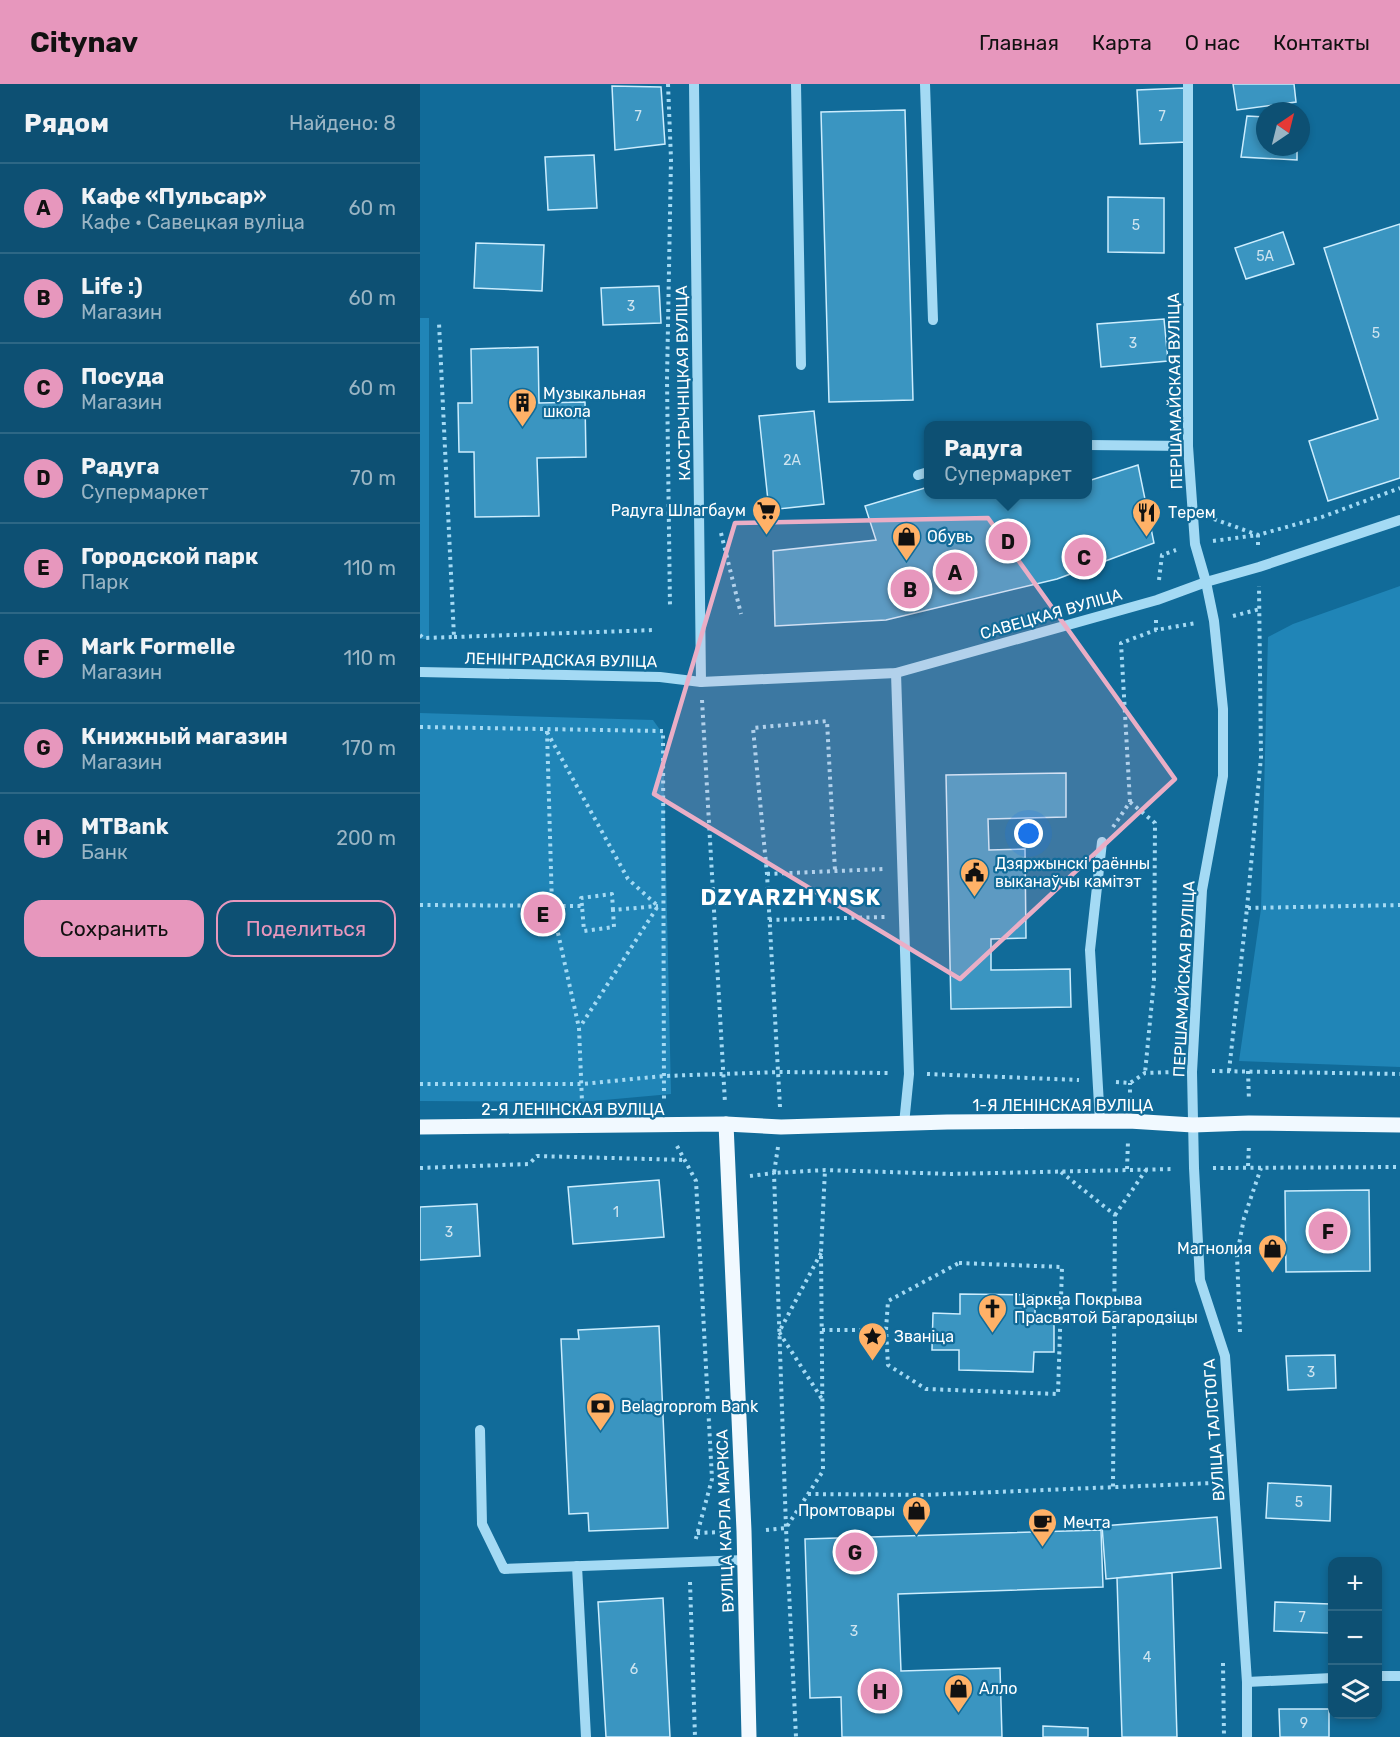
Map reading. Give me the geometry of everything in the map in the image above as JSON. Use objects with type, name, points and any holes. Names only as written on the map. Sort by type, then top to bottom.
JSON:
[{"type":"main road","name":"1-Я ЛЕНІНСКАЯ ВУЛІЦА","points":[[726,1124],[781,1127],[1129,1121],[1193,1125],[1249,1123],[1400,1125]]},
{"type":"main road","name":"2-Я ЛЕНІНСКАЯ ВУЛІЦА","points":[[420,1127],[726,1124]]},
{"type":"main road","name":"ВУЛІЦА КАРЛА МАРКСА","points":[[726,1124],[744,1531],[749,1737]]},
{"type":"street","name":"КАСТРЫЧНІЦКАЯ ВУЛІЦА","points":[[694,84],[701,682]]},
{"type":"street","points":[[796,84],[801,365]]},
{"type":"street","points":[[925,84],[933,320]]},
{"type":"street","name":"ПЕРШАМАЙСКАЯ ВУЛІЦА","points":[[1188,84],[1188,446],[1195,544],[1214,621],[1223,709],[1223,777],[1202,890],[1192,1072],[1193,1125]]},
{"type":"street","points":[[1092,445],[1188,446]]},
{"type":"street","name":"САВЕЦКАЯ ВУЛІЦА","points":[[701,682],[896,673],[1156,600],[1400,520]]},
{"type":"street","name":"ЛЕНІНГРАДСКАЯ ВУЛІЦА","points":[[420,672],[660,677],[701,682]]},
{"type":"street","points":[[896,673],[909,1074],[904,1124]]},
{"type":"street","points":[[1100,1122],[1090,950],[1102,842]]},
{"type":"street","name":"ВУЛІЦА ТАЛСТОГА","points":[[1193,1125],[1200,1280],[1225,1356],[1247,1682],[1247,1737]]},
{"type":"street","points":[[480,1430],[482,1524],[504,1569],[745,1560]]},
{"type":"street","points":[[577,1566],[586,1737]]},
{"type":"street","points":[[1382,1676],[1400,1676]]},
{"type":"street","points":[[1247,1682],[1328,1678]]},
{"type":"path","points":[[668,84],[671,159],[667,380],[670,607]]},
{"type":"path","points":[[439,323],[454,637]]},
{"type":"path","points":[[1258,535],[1322,517],[1400,488]]},
{"type":"path","points":[[420,635],[423,639],[654,630]]},
{"type":"path","points":[[1102,842],[1130,802],[1120,643],[1156,630]]},
{"type":"path","points":[[701,682],[726,1124]]},
{"type":"path","points":[[796,1737],[786,1528],[774,1173],[781,1127],[779,1072],[767,874],[753,728],[827,721],[835,871]]},
{"type":"path","points":[[420,727],[547,731],[663,731],[664,1126],[687,1160],[696,1181],[712,1479],[689,1562],[694,1737]]},
{"type":"path","points":[[547,731],[552,906],[579,1028],[582,1102]]},
{"type":"path","points":[[547,731],[628,879],[663,908]]},
{"type":"path","points":[[1130,802],[1155,823],[1154,980],[1145,1073]]},
{"type":"path","points":[[767,874],[902,868]]},
{"type":"path","points":[[612,894],[613,910],[614,927],[584,931],[581,897],[612,894]]},
{"type":"path","points":[[420,905],[582,906]]},
{"type":"path","points":[[1228,1071],[1247,908],[1400,905]]},
{"type":"path","points":[[613,910],[658,906]]},
{"type":"path","points":[[579,1028],[658,906]]},
{"type":"path","points":[[769,920],[903,916]]},
{"type":"path","points":[[420,1084],[582,1084],[664,1076],[779,1072],[909,1074],[1130,1083],[1145,1073],[1228,1071],[1400,1074]]},
{"type":"path","points":[[420,1168],[529,1164],[537,1156],[687,1160]]},
{"type":"path","points":[[696,1181],[825,1170],[951,1174],[1248,1166],[1261,1168],[1400,1167]]},
{"type":"path","points":[[1113,1487],[1115,1215],[1147,1169]]},
{"type":"path","points":[[786,1528],[823,1471],[821,1252],[825,1170]]},
{"type":"path","points":[[1060,1171],[1115,1215]]},
{"type":"path","points":[[779,1332],[821,1252]]},
{"type":"path","points":[[959,1263],[1062,1267],[1058,1394],[926,1389],[888,1365],[886,1330],[888,1301],[959,1263]]},
{"type":"path","points":[[822,1330],[886,1330]]},
{"type":"path","points":[[779,1332],[823,1401]]},
{"type":"path","points":[[808,1494],[923,1495],[1214,1484]]},
{"type":"path","points":[[698,1533],[786,1528]]},
{"type":"highlighted area","points":[[988,518],[1175,779],[960,979],[654,794],[735,523]]},
{"type":"shaded area","points":[[420,318],[429,318],[429,639],[420,639]]},
{"type":"shaded area","points":[[1400,586],[1400,1067],[1239,1061],[1261,909],[1268,637],[1293,624]]},
{"type":"shaded area","points":[[420,713],[653,720],[663,734],[671,1094],[582,1102],[420,1101]]},
{"type":"building","points":[[1233,84],[1294,84],[1296,102],[1256,102],[1256,107],[1237,110]]},
{"type":"building","points":[[612,86],[661,87],[665,144],[615,150]]},
{"type":"building","points":[[1184,88],[1187,142],[1140,144],[1137,90]]},
{"type":"building","points":[[905,110],[913,400],[829,402],[821,112]]},
{"type":"building","points":[[1247,116],[1256,116],[1256,156],[1297,156],[1297,160],[1241,157]]},
{"type":"building","points":[[594,155],[597,208],[548,210],[545,157]]},
{"type":"building","points":[[1108,197],[1164,198],[1164,253],[1108,252]]},
{"type":"building","points":[[1400,224],[1400,478],[1328,501],[1309,441],[1378,419],[1324,248]]},
{"type":"building","points":[[1283,232],[1294,264],[1246,279],[1235,248]]},
{"type":"building","points":[[476,243],[544,245],[542,291],[474,288]]},
{"type":"building","points":[[659,286],[661,323],[603,325],[601,288]]},
{"type":"building","points":[[1164,319],[1168,361],[1101,367],[1097,324]]},
{"type":"building","name":"Музыкальная школа","points":[[538,347],[539,403],[585,402],[586,457],[537,458],[539,516],[475,517],[474,452],[459,452],[458,403],[472,403],[471,349]]},
{"type":"building","points":[[814,411],[824,504],[769,510],[759,416]]},
{"type":"building","points":[[1138,465],[1154,543],[1057,579],[886,620],[775,626],[773,551],[876,540],[865,506],[924,488],[924,499],[1092,499],[1092,480]]},
{"type":"building","points":[[1066,773],[1066,817],[988,819],[989,850],[1025,849],[1026,938],[991,939],[991,970],[1070,969],[1071,1007],[951,1009],[946,775]]},
{"type":"building","points":[[659,1180],[664,1237],[573,1244],[568,1187]]},
{"type":"building","points":[[1369,1190],[1370,1271],[1286,1272],[1285,1191]]},
{"type":"building","points":[[477,1204],[480,1256],[420,1260],[420,1207]]},
{"type":"building","name":"Царква Покрыва Прасвятой Багародзіцы","points":[[960,1294],[1035,1295],[1035,1316],[1054,1316],[1054,1352],[1034,1352],[1033,1372],[959,1370],[959,1350],[932,1350],[933,1313],[960,1314]]},
{"type":"building","points":[[659,1326],[668,1528],[589,1531],[588,1513],[569,1514],[561,1339],[579,1339],[578,1330]]},
{"type":"building","points":[[1335,1355],[1336,1388],[1288,1390],[1286,1356]]},
{"type":"building","points":[[1268,1483],[1331,1486],[1330,1521],[1266,1518]]},
{"type":"building","points":[[1217,1517],[1221,1568],[1106,1579],[1102,1526]]},
{"type":"building","points":[[1101,1530],[1103,1587],[898,1594],[901,1671],[1000,1668],[1002,1737],[842,1737],[841,1697],[810,1698],[805,1539]]},
{"type":"building","points":[[1172,1573],[1177,1737],[1122,1737],[1117,1578]]},
{"type":"building","points":[[663,1598],[670,1737],[606,1737],[598,1602]]},
{"type":"building","points":[[1275,1602],[1328,1604],[1328,1633],[1274,1631]]},
{"type":"building","points":[[1279,1709],[1328,1709],[1329,1737],[1280,1737]]},
{"type":"building","points":[[1043,1726],[1088,1728],[1088,1737],[1043,1737]]},
{"type":"place","name":"Музыкальная школа","points":[[522,428]]},
{"type":"place","name":"Радуга Шлагбаум","points":[[767,536]]},
{"type":"place","name":"Терем","points":[[1147,538]]},
{"type":"place","name":"Радуга","points":[[1008,541]]},
{"type":"place","name":"Посуда","points":[[1084,557]]},
{"type":"place","name":"Обувь","points":[[906,562]]},
{"type":"place","name":"Кафе «Пульсар»","points":[[955,572]]},
{"type":"place","name":"Life :)","points":[[910,589]]},
{"type":"place","name":"Дзяржынскі раённы выканаўчы камітэт","points":[[974,898]]},
{"type":"place","name":"Городской парк","points":[[543,914]]},
{"type":"place","name":"Mark Formelle","points":[[1328,1231]]},
{"type":"place","name":"Магнолия","points":[[1273,1274]]},
{"type":"place","name":"Царква Покрыва Прасвятой Багародзіцы","points":[[993,1334]]},
{"type":"place","name":"Званіца","points":[[873,1362]]},
{"type":"place","name":"Belagroprom Bank","points":[[600,1432]]},
{"type":"place","name":"Промтовары","points":[[916,1536]]},
{"type":"place","name":"Мечта","points":[[1042,1548]]},
{"type":"place","name":"Книжный магазин","points":[[855,1552]]},
{"type":"place","name":"MTBank","points":[[880,1691]]},
{"type":"place","name":"Алло","points":[[958,1714]]},
{"type":"district","name":"DZYARZHYNSK","points":[[791,897]]}]
